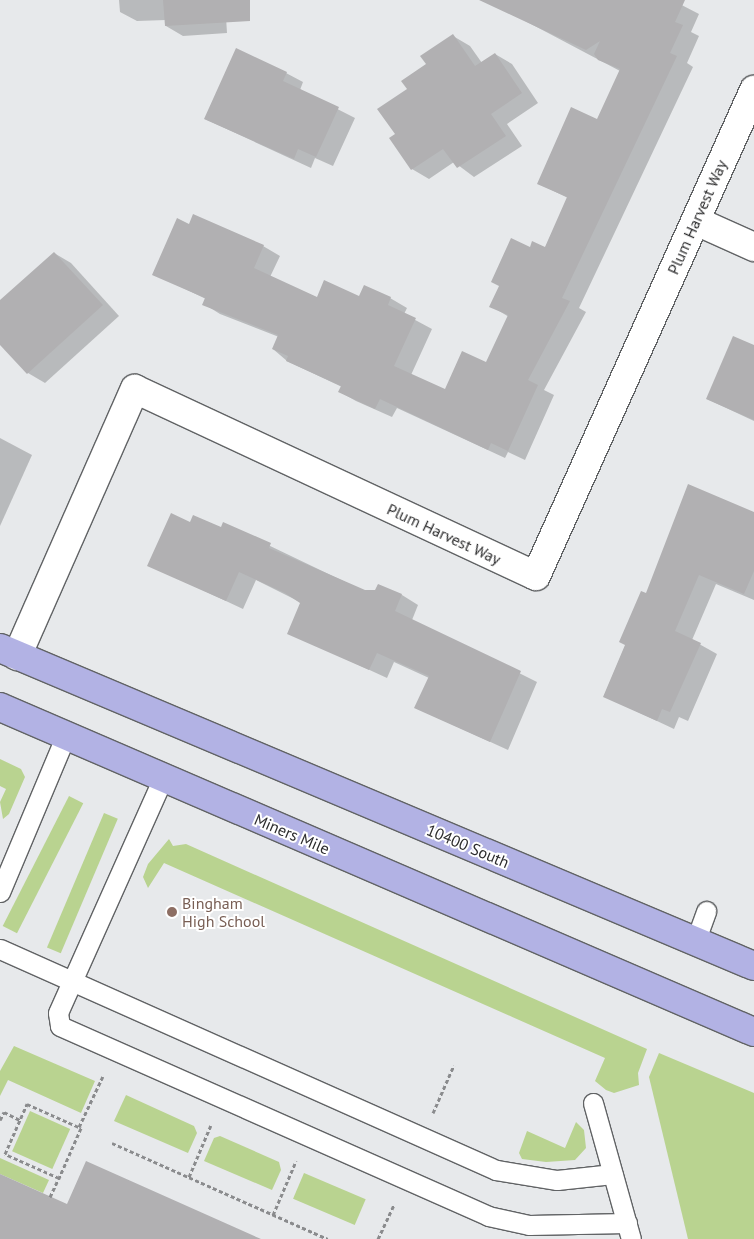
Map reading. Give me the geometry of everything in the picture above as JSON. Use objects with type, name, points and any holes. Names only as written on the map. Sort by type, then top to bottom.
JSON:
[{"type":"main road","name":"10400 South","points":[[9,652],[754,966]]},
{"type":"main road","name":"Miners Mile","points":[[0,707],[754,1032]]},
{"type":"street","name":"Plum Harvest Way","points":[[9,652],[135,389],[536,576],[754,90]]},
{"type":"street","points":[[696,221],[754,247]]},
{"type":"lane","points":[[0,892],[66,735]]},
{"type":"lane","points":[[163,778],[56,1019],[66,1030],[488,1216],[529,1225],[629,1231],[593,1103]]},
{"type":"lane","points":[[695,942],[706,911]]},
{"type":"lane","points":[[0,949],[496,1170],[556,1180],[613,1174]]},
{"type":"path","points":[[430,1118],[454,1065]]},
{"type":"path","points":[[50,1196],[103,1076]]},
{"type":"path","points":[[59,1178],[5,1154],[27,1104],[79,1127]]},
{"type":"path","points":[[0,1120],[4,1112],[20,1120]]},
{"type":"path","points":[[188,1177],[211,1125]]},
{"type":"path","points":[[112,1143],[328,1239]]},
{"type":"path","points":[[273,1215],[296,1161]]},
{"type":"path","points":[[378,1239],[394,1204]]},
{"type":"green space","points":[[0,759],[21,769],[25,777],[9,814],[3,819],[0,802],[6,789],[0,786]]},
{"type":"green space","points":[[69,796],[83,803],[17,933],[3,926]]},
{"type":"green space","points":[[104,813],[118,819],[61,953],[47,947]]},
{"type":"green space","points":[[169,839],[173,846],[186,844],[647,1049],[638,1073],[639,1085],[614,1093],[606,1090],[595,1081],[605,1058],[164,863],[148,888],[143,877],[148,864]]},
{"type":"green space","points":[[14,1046],[95,1081],[81,1113],[8,1080],[0,1096],[0,1071]]},
{"type":"green space","points":[[659,1053],[754,1093],[754,1239],[688,1239],[649,1077]]},
{"type":"green space","points":[[126,1095],[194,1126],[197,1133],[188,1153],[114,1121]]},
{"type":"green space","points":[[30,1111],[70,1129],[52,1169],[12,1151]]},
{"type":"green space","points":[[576,1122],[584,1130],[586,1148],[575,1160],[546,1162],[522,1159],[519,1153],[527,1131],[565,1148]]},
{"type":"green space","points":[[220,1136],[279,1162],[281,1170],[272,1190],[204,1161],[214,1138]]},
{"type":"green space","points":[[0,1158],[49,1180],[43,1193],[0,1174]]},
{"type":"green space","points":[[304,1173],[366,1199],[355,1225],[293,1199]]},
{"type":"building","points":[[163,0],[250,0],[250,21],[165,26]]},
{"type":"building","points":[[479,0],[685,0],[675,22],[683,25],[670,53],[677,56],[562,298],[570,301],[528,380],[538,385],[508,451],[491,443],[488,450],[380,399],[375,409],[338,392],[341,386],[286,361],[288,356],[272,349],[278,335],[202,305],[205,298],[152,275],[177,218],[189,224],[193,214],[264,245],[254,268],[317,297],[324,280],[359,296],[364,285],[391,297],[388,305],[416,318],[394,366],[445,389],[462,351],[486,362],[508,315],[489,307],[499,286],[491,282],[511,238],[530,247],[532,241],[545,247],[567,197],[537,184],[571,107],[597,119],[620,69],[598,60],[594,54],[600,41],[586,50]]},
{"type":"building","points":[[453,34],[475,66],[495,53],[522,93],[491,114],[506,136],[457,168],[443,149],[411,170],[389,138],[395,134],[377,109],[407,89],[401,81],[426,64],[420,56]]},
{"type":"building","points":[[236,48],[287,72],[283,81],[339,107],[316,157],[298,149],[294,159],[204,119]]},
{"type":"building","points":[[54,252],[103,305],[27,374],[0,345],[0,300]]},
{"type":"building","points":[[733,336],[754,345],[754,420],[706,399]]},
{"type":"building","points":[[688,484],[754,512],[754,571],[744,594],[699,575],[675,631],[701,643],[670,712],[662,709],[657,721],[603,697],[625,645],[619,642],[641,591],[646,593]]},
{"type":"building","points":[[171,513],[190,522],[193,515],[221,527],[223,522],[271,543],[269,548],[365,590],[375,590],[378,584],[402,594],[395,611],[521,671],[490,742],[414,708],[429,676],[377,653],[369,670],[287,634],[300,603],[285,593],[239,572],[226,601],[147,566]]},
{"type":"building","points":[[86,1161],[261,1239],[0,1239],[0,1174],[67,1204]]},
{"type":"place","name":"Bingham High School","points":[[172,912]]}]
